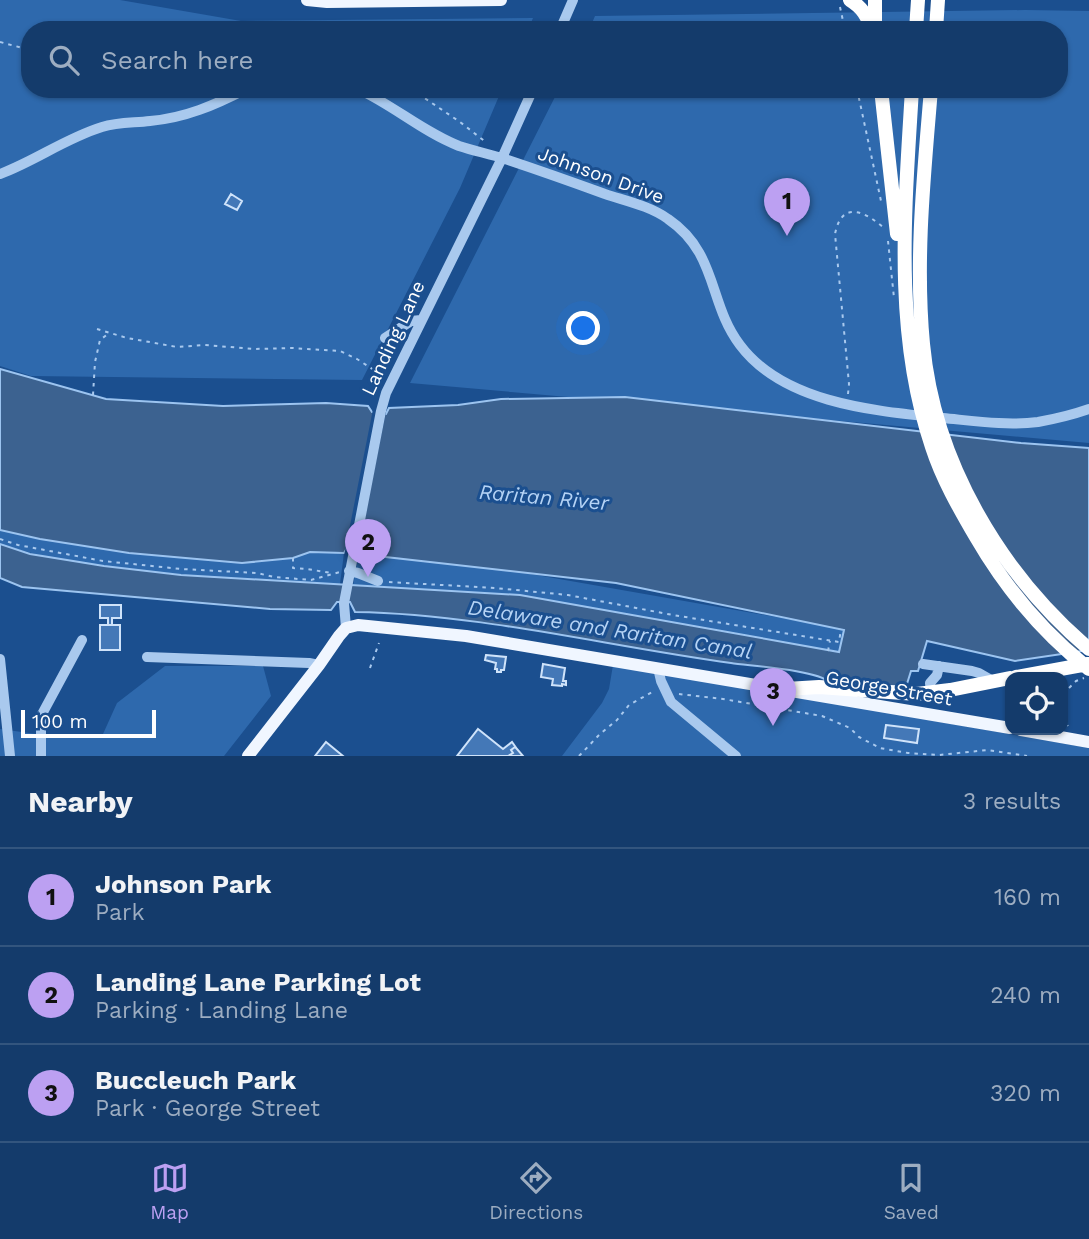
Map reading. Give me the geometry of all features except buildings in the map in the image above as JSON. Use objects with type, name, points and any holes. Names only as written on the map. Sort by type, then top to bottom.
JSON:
[{"type":"highway","points":[[850,0],[859,5],[870,21]]},
{"type":"highway","points":[[874,21],[875,0]]},
{"type":"highway","points":[[917,21],[918,0]]},
{"type":"highway","points":[[937,21],[938,0]]},
{"type":"highway","points":[[882,98],[902,243],[906,308],[915,381],[932,449],[956,502],[988,558],[1042,626],[1073,656],[1089,666]]},
{"type":"highway","points":[[902,243],[911,98]]},
{"type":"highway","points":[[930,98],[921,214],[920,299],[923,346],[937,413],[967,492],[990,536],[1042,604],[1065,629],[1089,649]]},
{"type":"highway","points":[[1049,672],[1089,666]]},
{"type":"highway","points":[[786,689],[819,687],[917,694],[1005,679]]},
{"type":"main road","points":[[307,0],[501,0]]},
{"type":"main road","name":"George Street","points":[[346,628],[358,625],[466,636],[1005,727]]},
{"type":"main road","points":[[248,756],[346,628]]},
{"type":"main road","points":[[1049,735],[1089,742]]},
{"type":"street","points":[[564,21],[573,0]]},
{"type":"street","points":[[0,174],[62,143],[103,127],[191,114],[228,98]]},
{"type":"street","name":"Johnson Drive","points":[[377,98],[459,146],[502,158],[654,211],[682,229],[690,237],[708,268],[721,308],[738,343],[765,370],[804,391],[869,410],[1000,423],[1036,422],[1089,409]]},
{"type":"street","name":"Landing Lane","points":[[346,628],[344,603],[347,572],[381,411],[389,386],[529,98]]},
{"type":"street","points":[[385,338],[411,321],[421,320]]},
{"type":"street","points":[[347,572],[378,581]]},
{"type":"street","points":[[41,756],[41,716],[82,640]]},
{"type":"street","points":[[147,657],[319,665]]},
{"type":"street","points":[[0,659],[10,756]]},
{"type":"street","points":[[923,664],[979,673],[994,682]]},
{"type":"street","points":[[931,693],[930,683],[937,675],[939,666]]},
{"type":"street","points":[[658,667],[671,702],[736,756]]},
{"type":"path","points":[[839,0],[843,21]]},
{"type":"path","points":[[0,42],[21,48]]},
{"type":"path","points":[[424,98],[492,147]]},
{"type":"path","points":[[859,98],[882,204]]},
{"type":"path","points":[[847,398],[849,384],[835,234],[837,223],[844,215],[862,212],[888,231]]},
{"type":"path","points":[[97,329],[140,341],[177,346],[340,351],[384,376]]},
{"type":"path","points":[[93,395],[95,362],[100,340],[109,333]]},
{"type":"path","points":[[95,336],[100,340]]},
{"type":"path","points":[[0,539],[18,545],[116,563],[257,573],[270,577],[311,580],[332,573]]},
{"type":"path","points":[[293,558],[293,568],[332,573],[347,572]]},
{"type":"path","points":[[378,581],[568,595],[839,642],[841,629]]},
{"type":"path","points":[[828,650],[830,640]]},
{"type":"path","points":[[370,668],[379,643]]},
{"type":"path","points":[[1068,689],[1076,681],[1089,677]]},
{"type":"path","points":[[579,756],[629,705],[655,690]]},
{"type":"path","points":[[675,694],[723,699],[822,716],[850,728],[859,737],[880,748],[908,753],[939,755],[988,750],[1027,756]]},
{"type":"shaded area","points":[[0,0],[120,0],[241,21],[21,21],[21,98],[498,98],[460,188],[362,380],[31,376],[0,366]]},
{"type":"shaded area","points":[[1089,11],[1089,443],[410,383],[554,98],[1068,98],[1068,21],[593,21],[595,16]]},
{"type":"shaded area","points":[[533,18],[532,21],[241,21]]},
{"type":"shaded area","points":[[0,530],[129,553],[242,563],[293,558],[310,552],[344,553],[340,584],[230,578],[121,568],[45,556],[0,544]]},
{"type":"shaded area","points":[[359,554],[497,568],[844,629],[839,653],[520,595],[353,586]]},
{"type":"shaded area","points":[[613,665],[1089,748],[1089,756],[562,756],[602,703],[609,689]]},
{"type":"shaded area","points":[[165,666],[263,666],[271,696],[224,756],[0,756],[0,729],[58,737],[103,734],[117,703]]},
{"type":"water","points":[[0,369],[106,399],[223,406],[326,403],[368,406],[372,412],[386,414],[389,408],[458,405],[501,399],[625,397],[1021,443],[1089,448],[1089,650],[1015,661],[927,641],[918,671],[911,671],[906,687],[829,682],[811,674],[449,618],[355,612],[350,602],[337,602],[331,610],[270,609],[22,587],[0,578],[0,544],[30,554],[181,575],[520,595],[839,652],[844,630],[616,583],[359,554],[356,549],[347,548],[344,553],[310,552],[293,558],[242,563],[129,553],[0,530]]},
{"type":"pier","points":[[373,409],[386,412],[357,557],[354,552],[348,552],[344,556]]},
{"type":"place","name":"Johnson Park","points":[[787,236]]},
{"type":"place","name":"Landing Lane Parking Lot","points":[[368,577]]},
{"type":"place","name":"Buccleuch Park","points":[[773,726]]},
{"type":"water label","name":"Raritan River","points":[[544,497]]},
{"type":"water label","name":"Delaware and Raritan Canal","points":[[610,629]]}]
